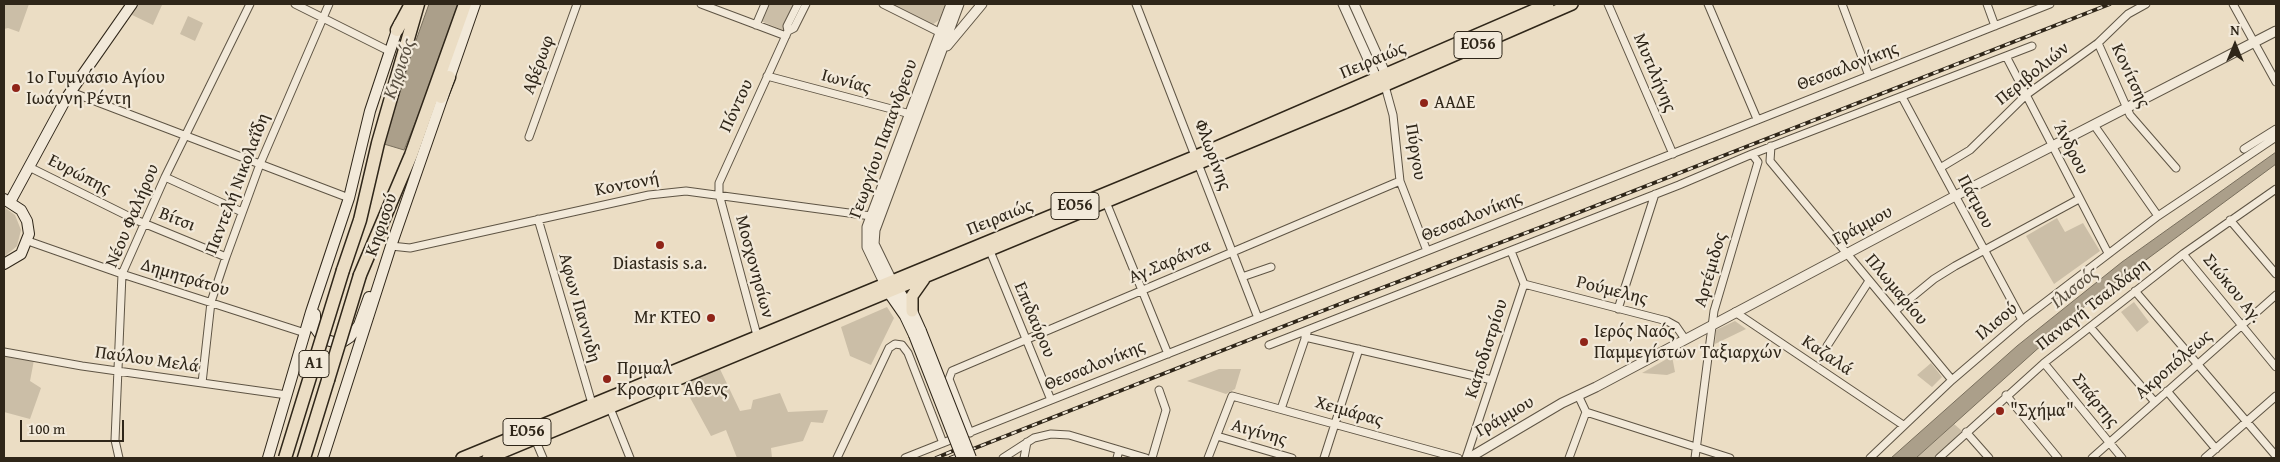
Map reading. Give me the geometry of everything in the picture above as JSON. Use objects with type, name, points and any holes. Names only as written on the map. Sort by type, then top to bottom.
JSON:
[{"type":"highway","points":[[397,30],[411,4]]},
{"type":"highway","name":"Α1","points":[[285,458],[360,220],[378,143],[418,4]]},
{"type":"highway","name":"Α1","points":[[304,458],[360,275],[411,155],[465,4]]},
{"type":"highway","points":[[411,155],[423,139],[449,77]]},
{"type":"main road","points":[[4,264],[21,254],[28,241],[29,228],[25,215],[7,201],[29,167],[70,92],[132,4]]},
{"type":"main road","points":[[268,458],[305,333],[349,198],[370,111],[406,4]]},
{"type":"main road","name":"Κηφισού","points":[[323,458],[391,246],[476,4]]},
{"type":"main road","name":"Πειραιώς","points":[[1383,80],[1532,7],[1548,4]]},
{"type":"main road","name":"Πειραιώς","points":[[462,458],[594,409],[758,342],[1383,80],[1572,4]]},
{"type":"main road","name":"Πειραιώς","points":[[891,287],[925,278],[990,251],[1106,202],[1198,159]]},
{"type":"main road","points":[[323,276],[313,321],[315,328],[323,339],[329,342],[344,341],[350,338],[359,325],[375,278],[391,246]]},
{"type":"main road","points":[[925,278],[912,296],[912,311],[917,333],[962,458]]},
{"type":"main road","points":[[891,287],[912,311]]},
{"type":"main road","points":[[891,287],[905,316],[917,333],[971,458]]},
{"type":"main road","name":"Πειραιώς","points":[[488,458],[535,439],[594,409],[610,408],[758,342]]},
{"type":"street","name":"Νέου Φαλήρου","points":[[119,458],[115,445],[122,274],[165,177],[250,4]]},
{"type":"street","points":[[295,4],[389,51]]},
{"type":"street","name":"Παντελή Νικολαΐδη","points":[[202,383],[211,302],[226,257],[260,164],[329,4]]},
{"type":"street","name":"Αβέρωφ","points":[[529,137],[577,4]]},
{"type":"street","points":[[701,4],[756,25],[787,34]]},
{"type":"street","points":[[756,25],[764,4]]},
{"type":"street","name":"Πόντου","points":[[719,194],[720,177],[787,34],[788,26],[798,4]]},
{"type":"street","name":"Πόντου","points":[[787,34],[794,28],[806,4]]},
{"type":"street","points":[[883,4],[944,35]]},
{"type":"street","name":"Γεωργίου Παπανδρεου","points":[[891,287],[866,244],[866,235],[871,216],[942,52],[950,4]]},
{"type":"street","name":"Γεωργίου Παπανδρεου","points":[[891,287],[876,247],[874,236],[914,115],[944,35],[959,4]]},
{"type":"street","points":[[942,52],[982,4]]},
{"type":"street","name":"Φλωρίνης","points":[[1136,4],[1198,159],[1258,318]]},
{"type":"street","name":"Πύργου","points":[[1343,4],[1383,80]]},
{"type":"street","name":"Πύργου","points":[[1354,4],[1383,80],[1392,115],[1400,181],[1427,251]]},
{"type":"street","name":"Μυτιλήνης","points":[[1608,4],[1672,154]]},
{"type":"street","points":[[1708,4],[1757,119]]},
{"type":"street","points":[[1842,4],[1869,76]]},
{"type":"street","points":[[1987,4],[1995,26]]},
{"type":"street","name":"Θεσσαλονίκης","points":[[905,458],[2050,4]]},
{"type":"street","name":"Περιβολιών","points":[[1940,168],[1970,150],[2026,95],[2098,43],[2128,14],[2146,4]]},
{"type":"street","points":[[2233,4],[2276,82]]},
{"type":"street","name":"Γράμμου","points":[[1467,458],[1544,412],[1955,196],[2276,31]]},
{"type":"street","name":"Κονίτσης","points":[[2098,43],[2130,115],[2176,168]]},
{"type":"street","points":[[1269,344],[1306,334],[1771,146],[2032,46]]},
{"type":"street","name":"Άνδρου","points":[[2006,56],[2108,253]]},
{"type":"street","name":"Ιωνίας","points":[[767,76],[914,115]]},
{"type":"street","points":[[70,92],[349,198]]},
{"type":"street","name":"Πάτμου","points":[[1902,97],[2022,320]]},
{"type":"street","points":[[2094,126],[2158,216]]},
{"type":"street","points":[[2244,149],[2276,129]]},
{"type":"street","name":"Ιλισού","points":[[1870,458],[1952,380],[2022,320],[2158,216],[2276,137]]},
{"type":"street","name":"Πλωμαρίου","points":[[1771,146],[1770,161],[1845,254],[1952,380]]},
{"type":"street","name":"Αρτέμιδος","points":[[1695,458],[1716,300],[1758,162],[1752,154]]},
{"type":"street","name":"Ευρώπης","points":[[29,167],[144,223]]},
{"type":"street","points":[[165,177],[242,212]]},
{"type":"street","name":"Αγ.Σαράντα","points":[[970,432],[949,378],[952,371],[1400,181]]},
{"type":"street","name":"Παναγή Τσαλδάρη","points":[[1939,458],[2006,395],[2044,363],[2183,254],[2276,188]]},
{"type":"street","name":"Κοντονή","points":[[391,246],[410,248],[538,218],[659,194],[686,192],[719,194],[871,216]]},
{"type":"street","name":"Μοσχονησίων","points":[[719,194],[758,342]]},
{"type":"street","points":[[1618,309],[1655,194]]},
{"type":"street","points":[[1894,312],[1934,279],[2079,199]]},
{"type":"street","points":[[1106,202],[1168,354]]},
{"type":"street","name":"Αφων Παννιδη","points":[[538,218],[594,409]]},
{"type":"street","points":[[2230,220],[2276,274]]},
{"type":"street","name":"Βίτσι","points":[[144,223],[226,257]]},
{"type":"street","name":"Δημητράτου","points":[[28,241],[122,274],[305,333]]},
{"type":"street","name":"Επιδαύρου","points":[[990,251],[1052,400]]},
{"type":"street","name":"Καποδιστρίου","points":[[1467,458],[1524,284],[1511,251]]},
{"type":"street","name":"Σιώκου Αγ.","points":[[2183,254],[2276,367]]},
{"type":"street","points":[[1242,277],[1271,267]]},
{"type":"street","points":[[1827,346],[1869,282]]},
{"type":"street","name":"Ρούμελης","points":[[1524,284],[1672,323],[1680,329],[1685,338]]},
{"type":"street","points":[[2135,291],[2276,456]]},
{"type":"street","name":"Ακροπόλεως","points":[[2092,458],[2154,401],[2276,295]]},
{"type":"street","name":"Καζαλά","points":[[1735,312],[1903,425]]},
{"type":"street","points":[[2090,327],[2154,401]]},
{"type":"street","points":[[1306,334],[1359,350],[1492,380]]},
{"type":"street","points":[[1281,409],[1306,334]]},
{"type":"street","points":[[837,458],[889,348],[895,344],[902,346],[908,353],[943,443]]},
{"type":"street","points":[[1324,458],[1359,350]]},
{"type":"street","name":"Παύλου Μελά","points":[[4,352],[117,371],[287,395]]},
{"type":"street","name":"Σπάρτης","points":[[2044,363],[2122,458]]},
{"type":"street","points":[[1152,458],[1166,410],[1158,390]]},
{"type":"street","points":[[2167,391],[2216,449]]},
{"type":"street","points":[[1569,458],[1586,412],[1578,395]]},
{"type":"street","points":[[2006,395],[2058,458]]},
{"type":"street","name":"Χειμάρας","points":[[1217,436],[1232,396],[1458,458]]},
{"type":"street","points":[[2206,458],[2276,396]]},
{"type":"street","points":[[610,408],[630,458]]},
{"type":"street","points":[[1586,412],[1730,458]]},
{"type":"street","points":[[1966,432],[1989,458]]},
{"type":"street","points":[[1003,458],[1027,442],[1051,434],[1069,435],[1146,458]]},
{"type":"street","points":[[1208,458],[1217,436]]},
{"type":"street","name":"Αιγίνης","points":[[1217,436],[1292,458]]},
{"type":"street","points":[[535,439],[543,458]]},
{"type":"street","points":[[1024,458],[1027,442]]},
{"type":"street","points":[[1117,458],[1119,450]]},
{"type":"shaded area","points":[[4,4],[29,4],[19,32],[8,28],[4,29]]},
{"type":"shaded area","points":[[137,4],[162,5],[153,25],[130,14]]},
{"type":"shaded area","points":[[429,4],[458,4],[404,150],[384,144],[394,102]]},
{"type":"shaded area","points":[[767,4],[796,4],[783,30],[761,21]]},
{"type":"shaded area","points":[[888,4],[945,4],[939,20],[932,25]]},
{"type":"shaded area","points":[[188,16],[203,23],[195,41],[180,34]]},
{"type":"shaded area","points":[[2276,152],[2276,164],[2093,299],[1916,458],[1891,458],[2017,346],[2122,262]]},
{"type":"shaded area","points":[[4,207],[15,215],[21,230],[17,246],[4,257]]},
{"type":"shaded area","points":[[2057,218],[2065,232],[2083,223],[2100,251],[2054,284],[2026,236]]},
{"type":"shaded area","points":[[2134,302],[2149,322],[2137,332],[2121,312]]},
{"type":"shaded area","points":[[887,307],[894,318],[871,365],[850,356],[841,327]]},
{"type":"shaded area","points":[[1735,321],[1746,329],[1715,344],[1716,330]]},
{"type":"shaded area","points":[[5,355],[34,360],[30,381],[41,388],[30,419],[4,412]]},
{"type":"shaded area","points":[[1672,356],[1675,372],[1667,375],[1642,373]]},
{"type":"shaded area","points":[[1931,363],[1942,377],[1932,387],[1917,375]]},
{"type":"shaded area","points":[[719,367],[740,411],[751,409],[753,400],[780,393],[788,412],[828,410],[823,423],[811,422],[803,441],[771,448],[772,458],[737,458],[726,430],[711,436],[682,383]]},
{"type":"shaded area","points":[[1219,369],[1241,369],[1235,389],[1226,394],[1187,381]]},
{"type":"shaded area","points":[[1954,424],[1962,431],[1935,458],[1916,458]]},
{"type":"railway","points":[[950,458],[2110,4]]},
{"type":"railway","points":[[936,458],[955,450]]},
{"type":"place","name":"1ο Γυμνάσιο Αγίου Ιωάννη Ρέντη","points":[[16,88]]},
{"type":"place","name":"ΑΑΔΕ","points":[[1424,103]]},
{"type":"place","name":"Diastasis s.a.","points":[[660,245]]},
{"type":"place","name":"Mr KTEO","points":[[711,318]]},
{"type":"place","name":"Ιερός Ναός Παμμεγίστων Ταξιαρχών","points":[[1584,342]]},
{"type":"place","name":"Πριμαλ Κροσφιτ Αθενς","points":[[607,379]]},
{"type":"place","name":"\"Σχήμα\"","points":[[2000,411]]},
{"type":"water label","name":"Κηφισός","points":[[400,69]]},
{"type":"water label","name":"Ιλισσός","points":[[2075,288]]}]
